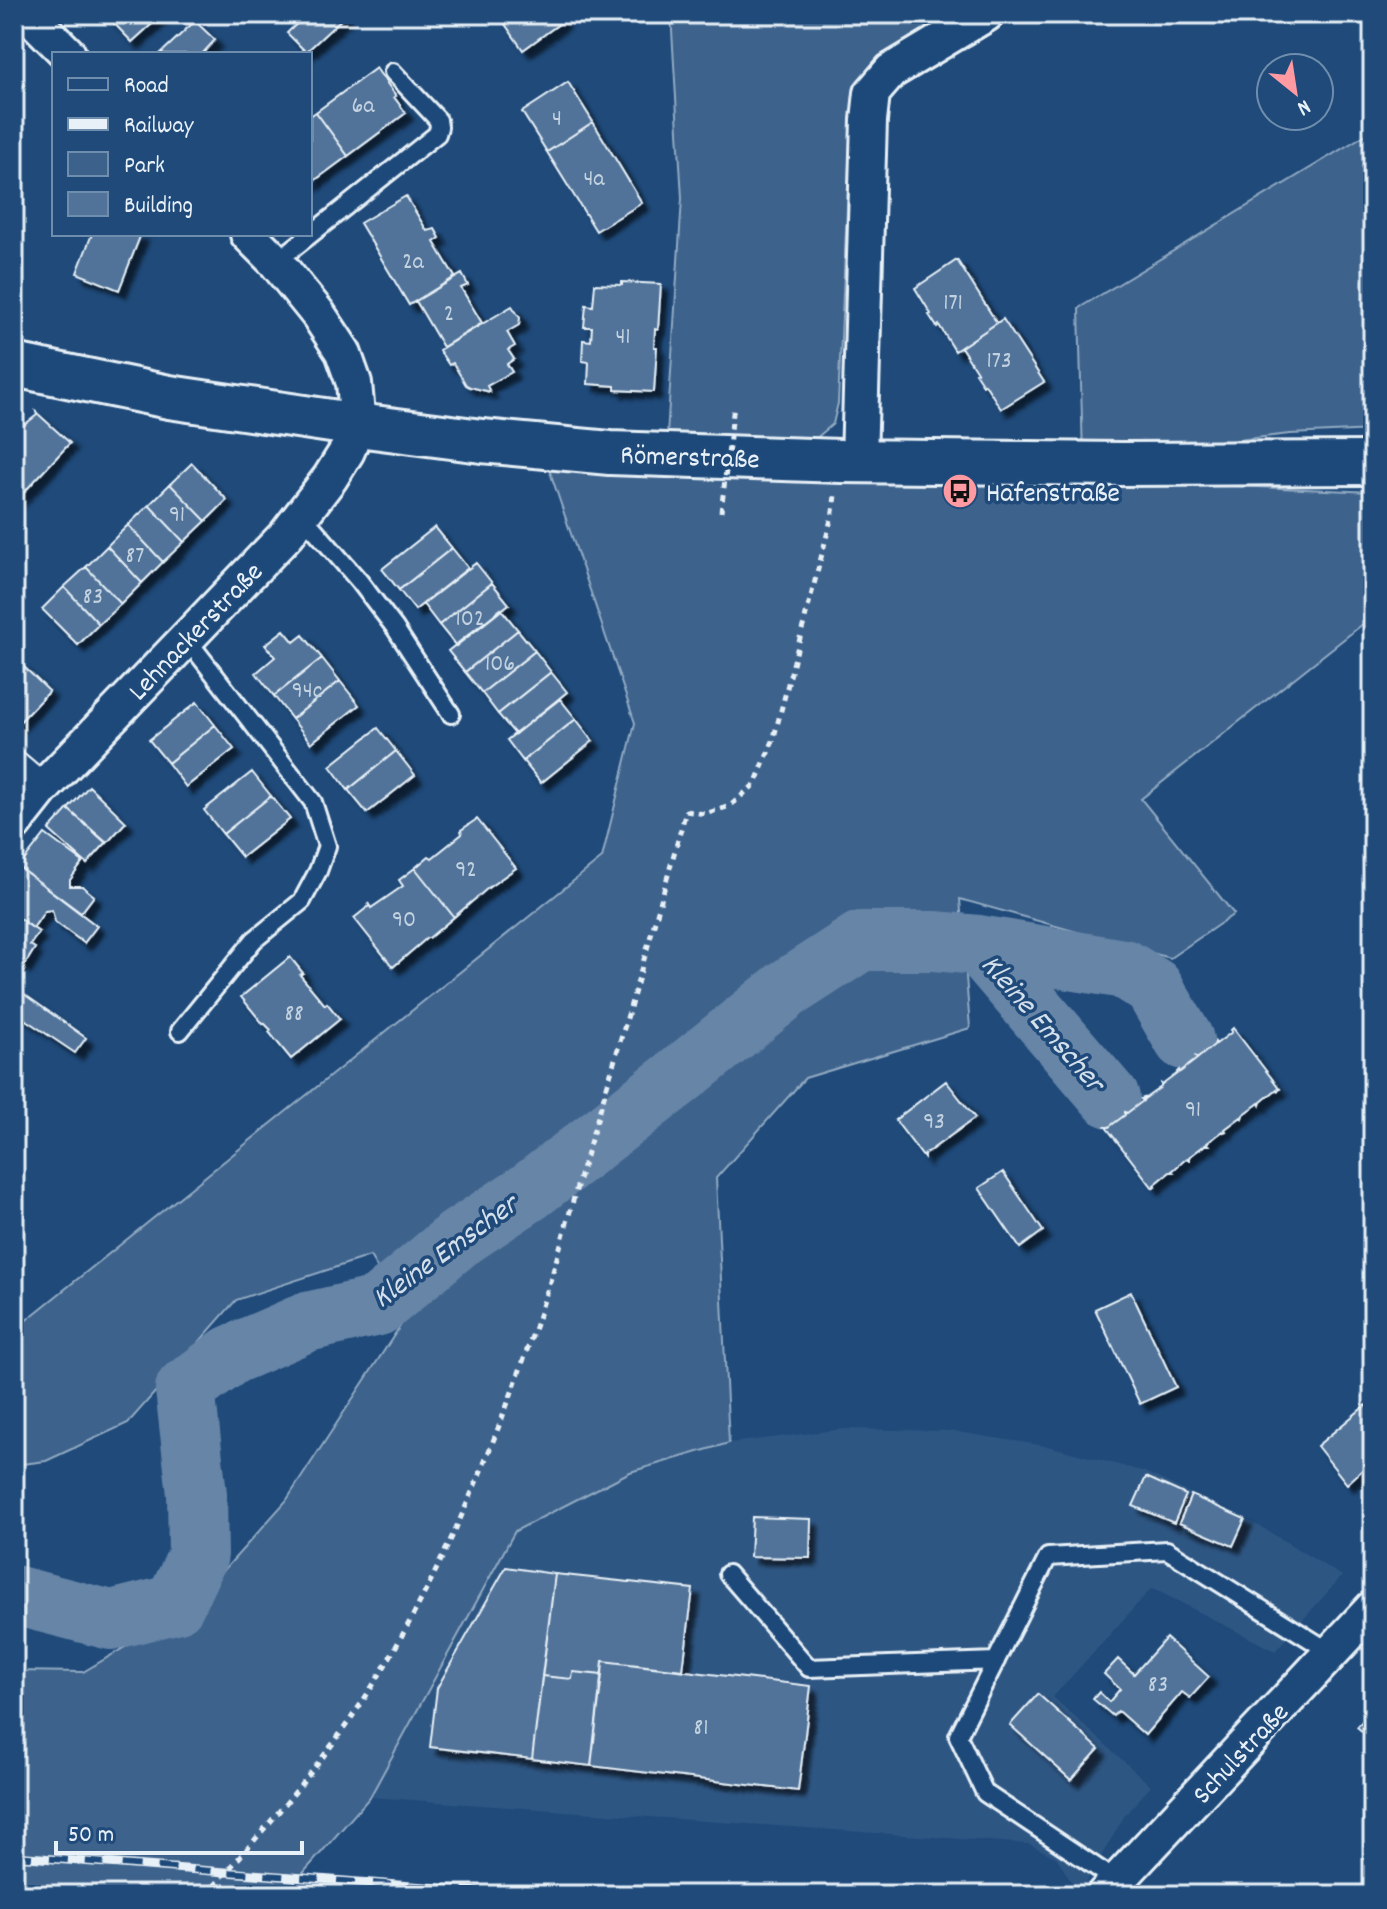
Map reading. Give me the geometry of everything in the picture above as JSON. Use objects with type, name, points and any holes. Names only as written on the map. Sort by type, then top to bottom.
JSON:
[{"type":"street","points":[[28,14],[66,52]]},
{"type":"street","points":[[850,461],[872,93],[891,71],[986,14]]},
{"type":"street","points":[[250,236],[276,262],[318,314],[343,352],[354,383],[358,425]]},
{"type":"street","name":"Römerstraße","points":[[14,365],[169,397],[358,425],[610,453],[850,461],[1373,463]]},
{"type":"street","name":"Lehnackerstraße","points":[[14,824],[40,791],[287,534],[330,478],[347,451],[358,425]]},
{"type":"street","points":[[14,769],[40,791]]},
{"type":"street","name":"Schulstraße","points":[[1111,1888],[1373,1608]]},
{"type":"lane","points":[[312,233],[437,134],[438,120],[393,72]]},
{"type":"lane","points":[[276,262],[309,236]]},
{"type":"lane","points":[[302,515],[387,617],[451,714]]},
{"type":"lane","points":[[180,1031],[254,940],[302,901],[327,846],[313,802],[186,638]]},
{"type":"lane","points":[[1111,1888],[985,1793],[958,1736],[1048,1557],[1167,1550],[1332,1653]]},
{"type":"lane","points":[[728,1574],[809,1668],[996,1661]]},
{"type":"path","points":[[721,512],[734,405]]},
{"type":"path","points":[[206,1895],[299,1789],[340,1734],[390,1658],[467,1503],[510,1399],[548,1289],[686,811],[705,814],[730,806],[755,784],[773,741],[833,512],[850,461]]},
{"type":"shaded area","points":[[845,1429],[951,1431],[1052,1447],[1145,1472],[1263,1528],[1342,1576],[1275,1651],[1151,1589],[1053,1697],[1151,1786],[1125,1815],[1079,1895],[1057,1858],[1029,1844],[370,1797],[515,1531],[630,1472],[729,1443]]},
{"type":"green space","points":[[671,14],[949,14],[888,53],[856,85],[851,122],[838,403],[833,424],[814,440],[667,435],[682,198]]},
{"type":"green space","points":[[1373,130],[1373,430],[1290,434],[1083,458],[1079,308]]},
{"type":"green space","points":[[545,457],[1373,492],[1373,616],[1141,799],[1234,914],[1170,958],[960,899],[970,1028],[805,1078],[716,1178],[729,1443],[630,1472],[515,1531],[370,1797],[284,1895],[14,1895],[14,1671],[83,1672],[189,1609],[286,1501],[406,1317],[370,1256],[236,1300],[128,1423],[46,1461],[14,1465],[14,1330],[602,858],[635,723]]},
{"type":"building","points":[[105,14],[163,14],[132,42]]},
{"type":"building","points":[[307,14],[345,16],[306,52],[287,33]]},
{"type":"building","points":[[498,14],[558,14],[563,21],[523,50]]},
{"type":"building","points":[[195,21],[215,40],[204,52],[162,52]]},
{"type":"building","points":[[376,68],[406,113],[348,156],[316,112]]},
{"type":"building","points":[[568,82],[593,122],[547,152],[522,112]]},
{"type":"building","points":[[316,112],[348,156],[312,183],[312,115]]},
{"type":"building","points":[[593,122],[642,203],[596,231],[547,152]]},
{"type":"building","points":[[406,196],[427,231],[435,229],[440,238],[434,242],[455,277],[409,305],[360,223]]},
{"type":"building","points":[[91,236],[140,236],[119,290],[77,273]]},
{"type":"building","points":[[957,260],[997,323],[955,351],[929,315],[915,288]]},
{"type":"building","points":[[462,274],[468,285],[461,288],[482,323],[443,347],[416,301]]},
{"type":"building","points":[[622,282],[661,284],[658,330],[655,329],[654,392],[615,390],[615,386],[588,384],[589,362],[582,361],[583,340],[591,341],[592,327],[584,327],[586,305],[593,306],[595,284],[622,285]]},
{"type":"building","points":[[512,306],[520,318],[519,325],[507,332],[515,346],[508,350],[514,359],[507,364],[512,372],[487,386],[490,392],[466,385],[453,363],[449,365],[439,350]]},
{"type":"building","points":[[1003,319],[1044,382],[1001,409],[961,347]]},
{"type":"building","points":[[36,412],[70,443],[14,503],[14,438],[21,432],[19,429],[37,415]]},
{"type":"building","points":[[192,463],[227,500],[206,521],[170,484]]},
{"type":"building","points":[[170,484],[206,521],[184,542],[149,505]]},
{"type":"building","points":[[149,505],[184,542],[163,562],[128,525]]},
{"type":"building","points":[[128,525],[163,562],[142,583],[107,546]]},
{"type":"building","points":[[435,527],[452,548],[399,590],[382,569]]},
{"type":"building","points":[[107,546],[142,583],[121,604],[86,567]]},
{"type":"building","points":[[452,548],[468,568],[415,610],[399,590]]},
{"type":"building","points":[[476,563],[492,583],[439,625],[423,604]]},
{"type":"building","points":[[86,567],[121,604],[99,624],[64,587]]},
{"type":"building","points":[[492,583],[509,604],[456,646],[439,625]]},
{"type":"building","points":[[64,587],[99,624],[78,645],[42,609]]},
{"type":"building","points":[[501,609],[518,630],[465,672],[448,651]]},
{"type":"building","points":[[284,630],[294,642],[303,635],[322,658],[274,696],[256,673],[275,657],[265,645]]},
{"type":"building","points":[[518,630],[535,651],[482,693],[465,672]]},
{"type":"building","points":[[535,651],[551,672],[498,714],[482,693]]},
{"type":"building","points":[[322,658],[340,681],[292,719],[274,696]]},
{"type":"building","points":[[20,663],[49,691],[14,728],[14,666]]},
{"type":"building","points":[[551,672],[567,692],[515,734],[498,714]]},
{"type":"building","points":[[340,681],[359,705],[311,743],[292,719]]},
{"type":"building","points":[[560,699],[576,719],[523,761],[507,740]]},
{"type":"building","points":[[197,702],[215,725],[168,763],[149,740]]},
{"type":"building","points":[[576,719],[593,741],[541,783],[523,761]]},
{"type":"building","points":[[215,725],[234,749],[186,787],[168,763]]},
{"type":"building","points":[[378,728],[396,751],[348,790],[330,766]]},
{"type":"building","points":[[396,751],[415,775],[367,813],[348,790]]},
{"type":"building","points":[[252,772],[271,796],[223,834],[204,810]]},
{"type":"building","points":[[89,786],[126,822],[107,843],[68,809]]},
{"type":"building","points":[[271,796],[290,819],[242,857],[223,834]]},
{"type":"building","points":[[68,809],[106,843],[87,864],[49,830]]},
{"type":"building","points":[[477,819],[516,868],[454,917],[415,868],[429,856],[432,858]]},
{"type":"building","points":[[45,834],[83,862],[70,880],[70,886],[82,886],[94,896],[81,913],[19,867]]},
{"type":"building","points":[[19,867],[97,926],[84,943],[55,922],[52,910],[45,911],[33,928],[14,915],[14,874]]},
{"type":"building","points":[[415,868],[454,917],[393,967],[354,918],[369,906],[368,903],[371,908],[403,886],[399,880]]},
{"type":"building","points":[[14,915],[39,932],[30,945],[35,948],[24,966],[18,962],[14,968]]},
{"type":"building","points":[[290,957],[303,973],[300,975],[340,1019],[291,1059],[269,1032],[271,1030],[241,997]]},
{"type":"building","points":[[14,987],[86,1038],[75,1053],[14,1012]]},
{"type":"building","points":[[1233,1028],[1280,1089],[1189,1160],[1187,1158],[1153,1188],[1106,1127],[1232,1032]]},
{"type":"building","points":[[946,1081],[975,1118],[924,1158],[895,1120]]},
{"type":"building","points":[[1003,1172],[1043,1231],[1020,1248],[979,1188]]},
{"type":"building","points":[[1131,1292],[1176,1387],[1140,1404],[1095,1309]]},
{"type":"building","points":[[1366,1405],[1373,1414],[1373,1460],[1347,1484],[1317,1446]]},
{"type":"building","points":[[1146,1477],[1186,1495],[1174,1523],[1133,1506]]},
{"type":"building","points":[[1191,1495],[1245,1519],[1233,1546],[1179,1523]]},
{"type":"building","points":[[752,1517],[811,1519],[810,1558],[750,1557]]},
{"type":"building","points":[[506,1567],[555,1574],[532,1759],[430,1747],[437,1688]]},
{"type":"building","points":[[555,1574],[693,1589],[683,1670],[603,1661],[602,1675],[573,1672],[572,1679],[542,1676]]},
{"type":"building","points":[[1166,1638],[1209,1677],[1190,1698],[1182,1692],[1145,1735],[1118,1711],[1113,1716],[1093,1699],[1099,1692],[1109,1702],[1120,1689],[1104,1674],[1118,1659],[1134,1674]]},
{"type":"building","points":[[603,1661],[811,1686],[798,1791],[591,1766]]},
{"type":"building","points":[[573,1672],[602,1675],[591,1766],[532,1759],[542,1676],[572,1679]]},
{"type":"building","points":[[1038,1694],[1099,1749],[1071,1780],[1010,1725]]},
{"type":"building","points":[[1373,1709],[1373,1741],[1357,1727]]},
{"type":"waterway","name":"Kleine Emscher","points":[[14,1595],[111,1620],[175,1604],[198,1555],[197,1494],[185,1389],[231,1355],[307,1322],[378,1306],[458,1239],[529,1192],[787,989],[861,941],[934,941],[979,945],[1124,969],[1153,987],[1184,1040]]},
{"type":"waterway","name":"Kleine Emscher","points":[[979,945],[1110,1098]]},
{"type":"railway","points":[[14,1856],[531,1895]]},
{"type":"place","name":"Hafenstraße","points":[[960,491]]}]
